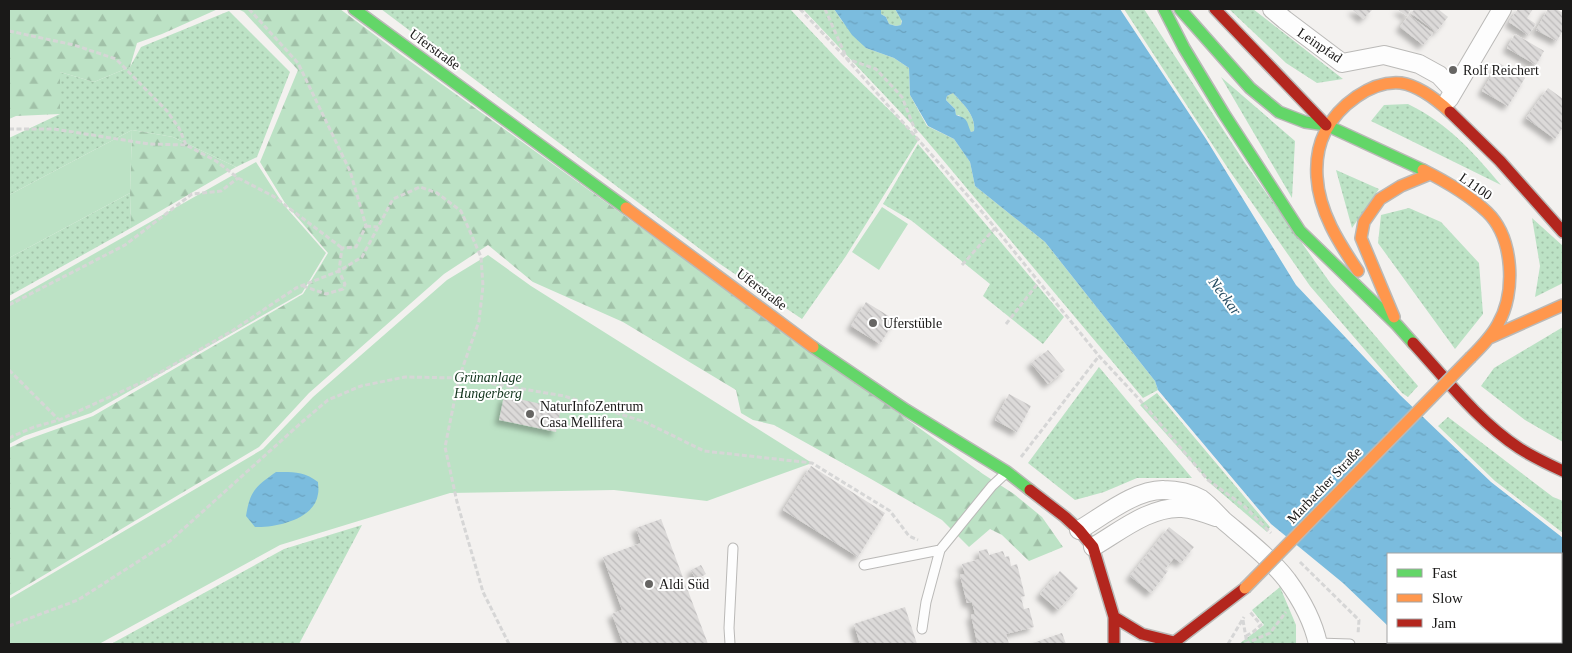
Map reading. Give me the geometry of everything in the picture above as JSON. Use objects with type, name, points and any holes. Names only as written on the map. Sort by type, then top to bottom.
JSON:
[{"type":"main road","name":"Uferstraße","points":[[354,9],[812,346],[906,410],[1007,472],[1037,494],[1079,530],[1092,548],[1097,558],[1114,617],[1114,644]]},
{"type":"main road","points":[[1164,9],[1184,48],[1224,114],[1300,231],[1397,325],[1464,399],[1494,428],[1518,447],[1563,471]]},
{"type":"main road","points":[[1180,9],[1250,88],[1278,112],[1305,122],[1326,125]]},
{"type":"main road","points":[[1216,9],[1326,125]]},
{"type":"main road","points":[[1397,325],[1341,248],[1325,216],[1317,189],[1319,150],[1326,125],[1352,99],[1371,87],[1392,83],[1415,87],[1449,111],[1477,137],[1563,232]]},
{"type":"main road","name":"L1100","points":[[1326,125],[1430,174],[1464,194],[1488,212],[1503,235],[1509,258],[1508,296],[1499,323],[1489,338]]},
{"type":"main road","points":[[1397,325],[1361,238],[1364,222],[1380,199],[1401,186],[1430,174]]},
{"type":"main road","points":[[1489,338],[1563,305]]},
{"type":"main road","name":"Marbacher Straße","points":[[1173,643],[1245,588],[1489,338]]},
{"type":"main road","points":[[1114,617],[1128,628],[1145,636],[1173,643]]},
{"type":"street","points":[[1449,111],[1453,90],[1502,9]]},
{"type":"street","name":"Leinpfad","points":[[1283,13],[1342,63],[1384,55],[1419,64],[1439,75],[1453,90]]},
{"type":"street","points":[[1079,530],[1140,495],[1164,490],[1188,494],[1201,500],[1261,553],[1286,578],[1313,625],[1318,644]]},
{"type":"street","points":[[1092,548],[1145,516],[1170,509],[1197,510],[1222,518]]},
{"type":"lane","points":[[922,629],[926,602],[940,550],[992,486],[1007,472]]},
{"type":"lane","points":[[730,644],[733,548]]},
{"type":"lane","points":[[864,565],[940,550]]},
{"type":"lane","points":[[1318,644],[1350,644]]},
{"type":"path","points":[[9,129],[54,129],[149,144],[186,145],[216,161],[238,178],[273,196],[342,248],[356,247],[366,226],[350,171],[298,64],[249,9]]},
{"type":"path","points":[[800,9],[919,139],[996,228],[1099,356],[1139,399],[1208,480],[1244,506],[1278,540]]},
{"type":"path","points":[[825,9],[847,59],[876,69],[902,97],[919,139]]},
{"type":"path","points":[[9,31],[74,45],[116,60],[167,111],[179,128],[186,145]]},
{"type":"path","points":[[9,305],[125,245],[192,194],[222,191],[238,178]]},
{"type":"path","points":[[9,438],[34,427],[59,420],[147,380],[232,331],[302,285],[339,271],[362,257],[393,199],[420,187],[437,193],[461,211],[481,257],[483,286],[480,321],[459,378],[445,447],[457,502],[483,592],[509,644]]},
{"type":"path","points":[[366,226],[378,227]]},
{"type":"path","points":[[962,265],[996,228]]},
{"type":"path","points":[[302,285],[326,294],[343,289],[345,284],[339,271],[342,248]]},
{"type":"path","points":[[1006,324],[1039,282]]},
{"type":"path","points":[[1007,472],[1099,356]]},
{"type":"path","points":[[9,370],[59,420]]},
{"type":"path","points":[[9,626],[78,600],[170,541],[328,400],[360,386],[405,377],[459,378],[564,396],[645,422],[704,452],[812,463],[890,511],[909,536],[940,550]]},
{"type":"path","points":[[1298,560],[1359,620],[1357,636]]},
{"type":"path","points":[[1228,644],[1243,620],[1246,644],[1270,633],[1285,615],[1294,592]]},
{"type":"path","points":[[1246,636],[1261,625],[1248,611]]},
{"type":"green space","points":[[9,9],[218,9],[137,43],[130,67],[94,82],[60,72],[60,114],[16,116],[9,119]]},
{"type":"green space","points":[[238,9],[340,9],[983,474],[1014,494],[1042,517],[1063,547],[1029,561],[1002,535],[990,529],[969,547],[942,520],[774,425],[753,420],[741,413],[736,390],[623,322],[533,282],[488,245],[444,274],[309,393],[259,447],[9,596],[9,448],[93,416],[303,294],[328,253],[285,203],[260,162],[298,70],[244,12]]},
{"type":"green space","points":[[381,9],[790,9],[841,63],[919,139],[846,256],[802,319],[720,264]]},
{"type":"green space","points":[[803,9],[834,9],[866,48],[894,58],[909,68],[910,95],[927,126],[954,139],[970,162],[975,186],[1045,242],[1155,381],[1158,390],[1143,398],[922,135]]},
{"type":"green space","points":[[881,9],[895,9],[899,16],[902,17],[901,25],[889,24],[886,17],[881,14]]},
{"type":"green space","points":[[1124,9],[1144,9],[1245,163],[1331,284],[1418,386],[1408,397],[1402,393],[1310,286],[1229,170]]},
{"type":"green space","points":[[1229,9],[1253,9],[1343,79],[1317,83],[1286,63]]},
{"type":"green space","points":[[229,11],[290,72],[257,157],[236,167],[173,137],[132,130],[9,195],[9,138],[60,114],[60,72],[94,82],[130,67],[141,47]]},
{"type":"green space","points":[[1221,77],[1295,141],[1292,198]]},
{"type":"green space","points":[[953,93],[971,115],[974,131],[971,132],[959,115],[956,115],[955,109],[946,100],[947,96]]},
{"type":"green space","points":[[1408,104],[1448,130],[1470,150],[1501,185],[1371,121],[1384,105]]},
{"type":"green space","points":[[132,130],[173,137],[236,167],[131,228]]},
{"type":"green space","points":[[132,130],[130,193],[9,258],[9,195]]},
{"type":"green space","points":[[918,144],[1064,317],[1043,344],[983,296],[990,284],[912,221],[883,204]]},
{"type":"green space","points":[[256,162],[283,204],[326,253],[302,293],[91,413],[24,436],[9,444],[9,302]]},
{"type":"green space","points":[[1336,170],[1379,189],[1352,228]]},
{"type":"green space","points":[[130,193],[131,228],[9,296],[9,258]]},
{"type":"green space","points":[[882,207],[908,224],[879,270],[852,252]]},
{"type":"green space","points":[[1409,208],[1441,222],[1479,263],[1483,314],[1455,349],[1378,243],[1381,215]]},
{"type":"green space","points":[[1532,218],[1563,246],[1563,283],[1535,297],[1540,266]]},
{"type":"green space","name":"Grünanlage Hungerberg","points":[[488,255],[531,286],[812,463],[707,501],[614,490],[450,493],[280,545],[99,644],[9,644],[9,599],[263,449],[313,397],[447,280]]},
{"type":"green space","points":[[1563,327],[1563,442],[1525,420],[1481,386],[1494,368]]},
{"type":"green space","points":[[1099,367],[1192,478],[1137,478],[1104,492],[1075,500],[1028,463]]},
{"type":"green space","points":[[1157,393],[1270,527],[1267,532],[1211,484],[1140,405]]},
{"type":"green space","points":[[1448,417],[1553,497],[1563,501],[1563,533],[1495,481],[1438,426]]},
{"type":"green space","points":[[362,525],[299,644],[111,644],[284,549]]},
{"type":"green space","points":[[1280,587],[1296,625],[1296,644],[1239,644],[1264,625],[1252,610]]},
{"type":"water","name":"Neckar","points":[[834,9],[881,9],[881,14],[886,17],[889,24],[896,26],[901,25],[902,21],[895,9],[1120,9],[1206,139],[1296,285],[1400,395],[1491,482],[1563,538],[1563,644],[1410,643],[1562,643],[1562,553],[1387,553],[1387,625],[1343,583],[1271,524],[1158,390],[1155,381],[1045,242],[975,186],[970,162],[954,139],[928,126],[910,95],[909,68],[894,58],[866,48],[852,35]],"holes":[[[953,93],[965,106],[973,120],[974,131],[971,132],[966,121],[956,115],[955,109],[946,100],[947,96]]]},
{"type":"water","points":[[276,472],[293,472],[313,478],[318,482],[315,503],[302,516],[283,524],[255,527],[246,516],[249,501],[258,486]]},
{"type":"building","points":[[1352,9],[1373,9],[1363,19]]},
{"type":"building","points":[[1397,9],[1411,9],[1407,16]]},
{"type":"building","points":[[1415,9],[1438,9],[1448,17],[1436,32],[1411,13]]},
{"type":"building","points":[[1518,9],[1533,9],[1527,18],[1536,24],[1528,35],[1509,22]]},
{"type":"building","points":[[1548,9],[1556,9],[1563,13],[1563,30],[1557,41],[1536,30]]},
{"type":"building","points":[[1409,15],[1433,33],[1423,45],[1400,27]]},
{"type":"building","points":[[1515,34],[1544,51],[1536,65],[1507,48]]},
{"type":"building","points":[[1499,63],[1525,78],[1508,106],[1482,91]]},
{"type":"building","points":[[1548,88],[1563,99],[1563,127],[1555,139],[1526,118]]},
{"type":"building","name":"Uferstüble","points":[[866,302],[895,320],[880,344],[851,326]]},
{"type":"building","points":[[1048,350],[1065,370],[1048,384],[1031,363]]},
{"type":"building","points":[[1009,394],[1031,406],[1017,432],[995,420]]},
{"type":"building","name":"NaturInfoZentrum Casa Mellifera","points":[[504,396],[561,408],[556,432],[499,420]]},
{"type":"building","points":[[811,466],[885,513],[858,557],[783,510]]},
{"type":"building","name":"Aldi Süd","points":[[661,519],[708,644],[623,644],[612,614],[622,610],[603,557],[641,543],[636,528]]},
{"type":"building","points":[[1169,527],[1194,547],[1181,563],[1174,558],[1165,569],[1168,571],[1151,593],[1130,576]]},
{"type":"building","points":[[987,549],[989,555],[1003,551],[1005,557],[1009,556],[1011,566],[1017,564],[1025,596],[1021,597],[1024,609],[1029,608],[1034,627],[1006,634],[1009,644],[982,644],[977,642],[971,615],[975,614],[972,602],[967,603],[960,575],[965,574],[962,564],[980,559],[979,551]]},
{"type":"building","points":[[701,565],[706,574],[696,580],[691,570]]},
{"type":"building","points":[[1060,571],[1078,588],[1058,610],[1040,594]]},
{"type":"building","points":[[905,607],[917,644],[860,644],[854,624]]},
{"type":"building","points":[[1062,633],[1066,644],[1030,644]]},
{"type":"traffic: fast","points":[[354,9],[626,208]]},
{"type":"traffic: fast","points":[[1164,9],[1184,48],[1224,114],[1300,231],[1397,325],[1413,343]]},
{"type":"traffic: fast","points":[[1180,9],[1250,88],[1279,112],[1305,122],[1326,125],[1423,170]]},
{"type":"traffic: fast","points":[[813,347],[906,410],[1007,472],[1030,490]]},
{"type":"traffic: slow","points":[[1358,271],[1331,227],[1322,203],[1317,177],[1317,160],[1325,132],[1338,113],[1347,104],[1367,90],[1390,83],[1401,83],[1415,87],[1434,98],[1450,112]]},
{"type":"traffic: slow","points":[[1423,170],[1456,189],[1487,212],[1503,236],[1507,251],[1510,282],[1504,311],[1492,333],[1471,357]]},
{"type":"traffic: slow","points":[[1394,317],[1361,238],[1364,222],[1380,199],[1401,186],[1430,174]]},
{"type":"traffic: slow","points":[[626,208],[813,347]]},
{"type":"traffic: slow","points":[[1489,338],[1563,305]]},
{"type":"traffic: slow","points":[[1245,588],[1471,357]]},
{"type":"traffic: jam","points":[[1215,9],[1326,125]]},
{"type":"traffic: jam","points":[[1450,112],[1500,161],[1563,232]]},
{"type":"traffic: jam","points":[[1413,343],[1463,399],[1504,437],[1519,448],[1563,471]]},
{"type":"traffic: jam","points":[[1030,490],[1065,517],[1093,547],[1114,617],[1114,644]]},
{"type":"traffic: jam","points":[[1172,644],[1245,588]]},
{"type":"traffic: jam","points":[[1114,617],[1142,634],[1174,642]]},
{"type":"place","name":"Rolf Reichert","points":[[1453,70]]},
{"type":"place","name":"Uferstüble","points":[[873,323]]},
{"type":"place","name":"NaturInfoZentrum Casa Mellifera","points":[[530,414]]},
{"type":"place","name":"Aldi Süd","points":[[649,584]]}]
